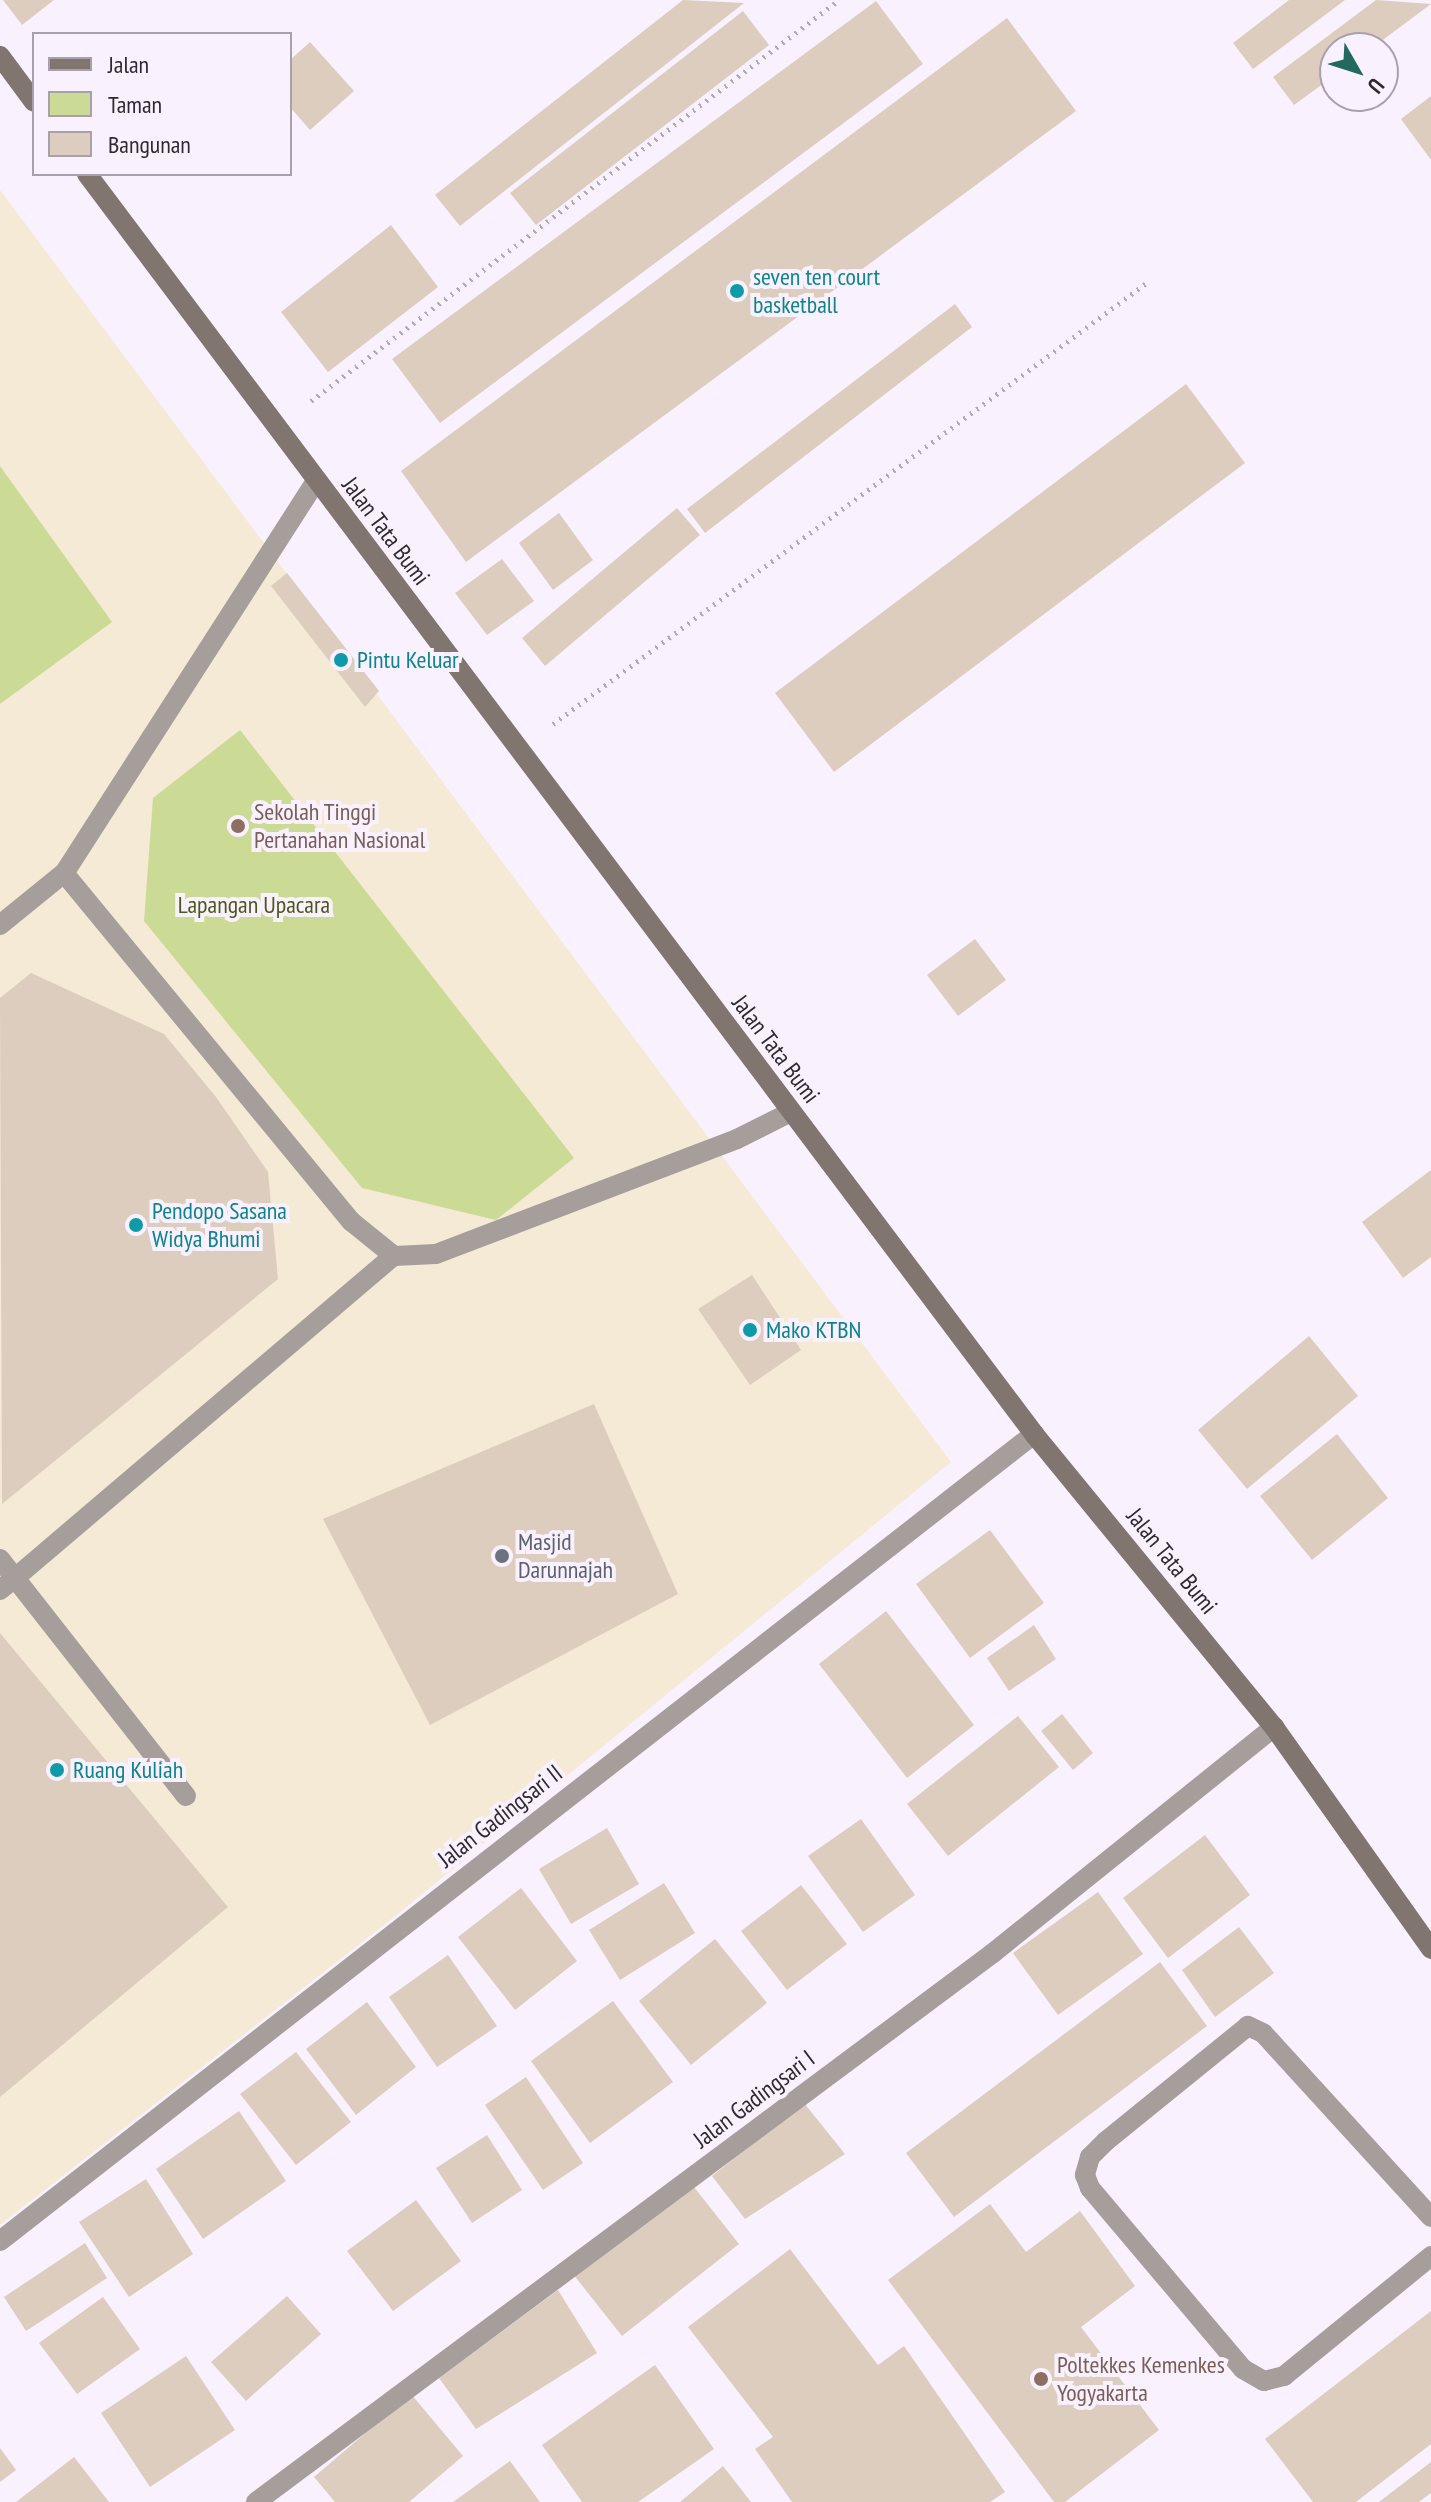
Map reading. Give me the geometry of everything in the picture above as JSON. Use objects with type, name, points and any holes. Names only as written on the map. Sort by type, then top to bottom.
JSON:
[{"type":"street","points":[[0,56],[32,99]]},
{"type":"street","name":"Jalan Tata Bumi","points":[[88,176],[1034,1434],[1274,1727],[1431,1949]]},
{"type":"street","points":[[0,925],[64,873],[316,481]]},
{"type":"street","points":[[64,873],[352,1222],[394,1256]]},
{"type":"street","points":[[7,1584],[394,1256],[436,1254],[737,1139],[791,1112]]},
{"type":"street","name":"Jalan Gadingsari II","points":[[0,2241],[1034,1434]]},
{"type":"street","points":[[0,1559],[7,1584],[186,1796]]},
{"type":"street","name":"Jalan Gadingsari I","points":[[256,2502],[993,1953],[1274,1727]]},
{"type":"street","points":[[1431,2217],[1263,2033],[1248,2026],[1106,2141],[1090,2157],[1085,2175],[1090,2188],[1243,2369],[1264,2381],[1284,2376],[1431,2256]]},
{"type":"path","points":[[276,427],[839,0]]},
{"type":"path","points":[[518,750],[1149,281]]},
{"type":"shaded area","name":"Sekolah Tinggi Pertanahan Nasional","points":[[0,190],[951,1462],[393,1918],[0,2225]]},
{"type":"green space","points":[[0,466],[112,622],[0,704]]},
{"type":"green space","name":"Lapangan Upacara","points":[[240,730],[574,1158],[496,1220],[362,1188],[144,921],[153,798]]},
{"type":"building","points":[[3,0],[54,0],[22,25]]},
{"type":"building","points":[[683,0],[744,3],[460,226],[435,195]]},
{"type":"building","points":[[1289,0],[1345,0],[1253,69],[1233,43]]},
{"type":"building","points":[[1376,0],[1431,4],[1393,32],[1333,32]]},
{"type":"building","points":[[876,1],[923,64],[440,423],[392,359]]},
{"type":"building","points":[[743,11],[769,45],[536,225],[510,193]]},
{"type":"building","name":"seven ten court basketball","points":[[1007,18],[1076,111],[466,562],[401,471]]},
{"type":"building","points":[[310,42],[354,91],[310,130],[292,109],[292,58]]},
{"type":"building","points":[[1319,43],[1319,87],[1294,105],[1273,77]]},
{"type":"building","points":[[1431,96],[1431,160],[1401,119]]},
{"type":"building","points":[[391,225],[438,287],[328,372],[281,312]]},
{"type":"building","points":[[955,304],[972,327],[705,533],[687,509]]},
{"type":"building","points":[[1186,384],[1245,463],[834,772],[775,693]]},
{"type":"building","points":[[677,508],[700,535],[545,666],[522,638]]},
{"type":"building","points":[[559,513],[593,560],[553,590],[519,543]]},
{"type":"building","points":[[502,559],[534,601],[487,635],[455,593]]},
{"type":"building","name":"Pintu Keluar","points":[[287,573],[379,691],[365,707],[271,586]]},
{"type":"building","points":[[975,939],[1006,980],[958,1016],[927,975]]},
{"type":"building","name":"Pendopo Sasana Widya Bhumi","points":[[31,973],[164,1034],[216,1097],[268,1172],[278,1279],[2,1504],[0,998]]},
{"type":"building","points":[[1431,1170],[1431,1257],[1403,1278],[1362,1222]]},
{"type":"building","name":"Mako KTBN","points":[[752,1275],[801,1350],[750,1385],[698,1309]]},
{"type":"building","points":[[1309,1336],[1358,1396],[1247,1489],[1198,1430]]},
{"type":"building","name":"Masjid Darunnajah","points":[[594,1404],[678,1594],[430,1725],[323,1519]]},
{"type":"building","points":[[1337,1434],[1388,1498],[1312,1560],[1260,1496]]},
{"type":"building","points":[[990,1530],[1044,1603],[970,1658],[916,1584]]},
{"type":"building","points":[[886,1611],[974,1725],[907,1778],[819,1664]]},
{"type":"building","points":[[1034,1625],[1056,1659],[1009,1691],[987,1658]]},
{"type":"building","name":"Ruang Kuliah","points":[[0,1633],[228,1907],[0,2097]]},
{"type":"building","points":[[1062,1714],[1093,1753],[1073,1770],[1041,1731]]},
{"type":"building","points":[[1018,1716],[1059,1767],[948,1856],[907,1804]]},
{"type":"building","points":[[861,1819],[915,1895],[863,1932],[808,1856]]},
{"type":"building","points":[[607,1828],[639,1884],[571,1924],[539,1869]]},
{"type":"building","points":[[1205,1835],[1250,1895],[1168,1958],[1123,1898]]},
{"type":"building","points":[[664,1883],[695,1933],[620,1980],[589,1930]]},
{"type":"building","points":[[801,1885],[847,1944],[787,1990],[741,1931]]},
{"type":"building","points":[[521,1888],[577,1961],[515,2010],[458,1937]]},
{"type":"building","points":[[1098,1892],[1143,1954],[1058,2015],[1013,1953]]},
{"type":"building","points":[[1239,1927],[1274,1973],[1215,2017],[1182,1970]]},
{"type":"building","points":[[715,1939],[767,2003],[691,2065],[639,2001]]},
{"type":"building","points":[[448,1955],[497,2026],[437,2067],[389,1997]]},
{"type":"building","points":[[1160,1962],[1207,2026],[954,2217],[906,2153]]},
{"type":"building","points":[[613,2001],[673,2082],[590,2143],[531,2061]]},
{"type":"building","points":[[367,2002],[416,2067],[356,2115],[306,2049]]},
{"type":"building","points":[[296,2052],[351,2122],[296,2165],[240,2094]]},
{"type":"building","points":[[526,2077],[583,2163],[543,2190],[485,2105]]},
{"type":"building","points":[[804,2103],[845,2154],[745,2219],[712,2176]]},
{"type":"building","points":[[239,2111],[286,2181],[203,2239],[156,2169]]},
{"type":"building","points":[[487,2135],[522,2190],[472,2223],[436,2168]]},
{"type":"building","points":[[146,2179],[193,2254],[129,2297],[79,2222]]},
{"type":"building","points":[[690,2182],[739,2244],[622,2336],[573,2274]]},
{"type":"building","points":[[416,2200],[461,2261],[393,2311],[347,2251]]},
{"type":"building","name":"Poltekkes Kemenkes Yogyakarta","points":[[990,2204],[1026,2252],[1080,2211],[1135,2286],[1081,2327],[1159,2430],[1065,2502],[1054,2502],[888,2280]]},
{"type":"building","points":[[85,2243],[107,2278],[26,2331],[4,2297]]},
{"type":"building","points":[[790,2249],[878,2365],[904,2346],[1005,2492],[990,2502],[792,2502],[755,2449],[773,2437],[688,2327]]},
{"type":"building","points":[[558,2290],[597,2353],[476,2429],[439,2378]]},
{"type":"building","points":[[287,2296],[321,2334],[246,2401],[211,2362]]},
{"type":"building","points":[[103,2297],[140,2349],[77,2394],[39,2343]]},
{"type":"building","points":[[1431,2311],[1431,2444],[1356,2502],[1313,2502],[1265,2439]]},
{"type":"building","points":[[186,2356],[235,2430],[150,2487],[101,2413]]},
{"type":"building","points":[[655,2365],[714,2449],[638,2502],[582,2502],[542,2445]]},
{"type":"building","points":[[411,2394],[463,2456],[409,2502],[335,2502],[314,2477]]},
{"type":"building","points":[[0,2448],[16,2470],[0,2482]]},
{"type":"building","points":[[74,2457],[109,2502],[16,2502]]},
{"type":"building","points":[[510,2461],[540,2502],[453,2502]]},
{"type":"building","points":[[1431,2462],[1431,2493],[1419,2502],[1379,2502]]},
{"type":"building","points":[[723,2466],[751,2502],[680,2502]]},
{"type":"place","name":"seven ten court basketball","points":[[737,291]]},
{"type":"place","name":"Pintu Keluar","points":[[341,660]]},
{"type":"place","name":"Sekolah Tinggi Pertanahan Nasional","points":[[238,826]]},
{"type":"place","name":"Pendopo Sasana Widya Bhumi","points":[[136,1225]]},
{"type":"place","name":"Mako KTBN","points":[[750,1330]]},
{"type":"place","name":"Masjid Darunnajah","points":[[502,1556]]},
{"type":"place","name":"Ruang Kuliah","points":[[57,1770]]},
{"type":"place","name":"Poltekkes Kemenkes Yogyakarta","points":[[1041,2379]]}]
